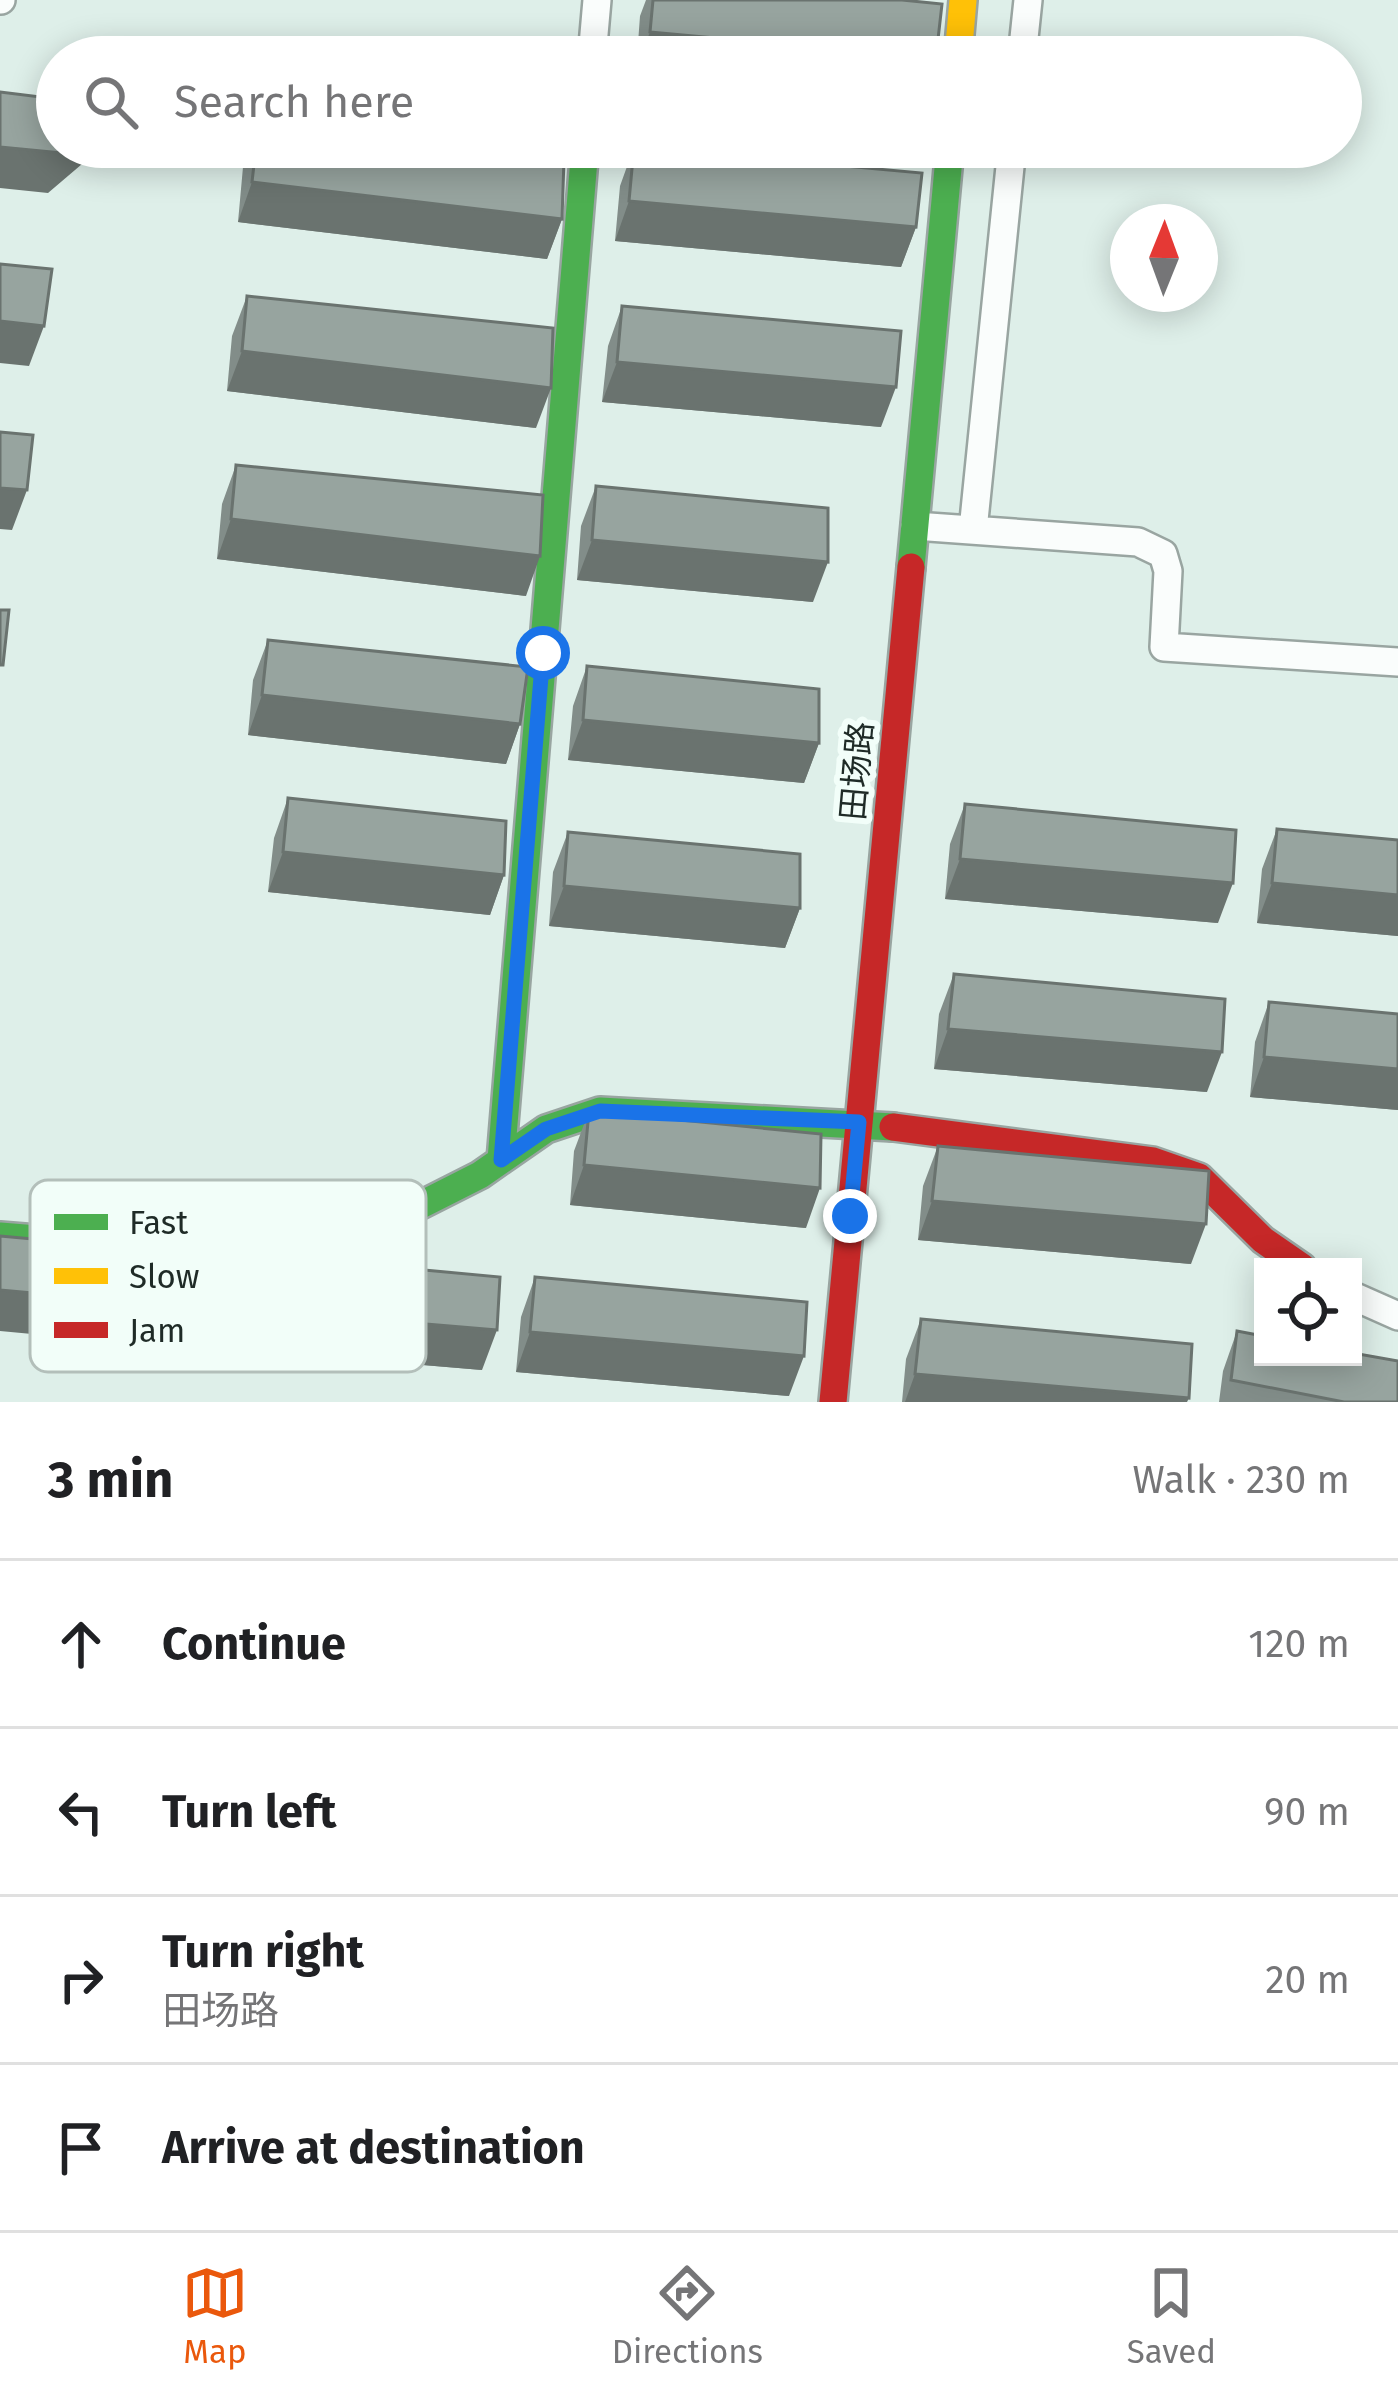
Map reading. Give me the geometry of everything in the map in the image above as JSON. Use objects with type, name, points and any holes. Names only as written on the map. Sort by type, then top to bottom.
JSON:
[{"type":"street","points":[[594,36],[597,0]]},
{"type":"street","points":[[960,36],[963,0]]},
{"type":"street","points":[[1024,36],[1028,0]]},
{"type":"street","points":[[501,1160],[583,168]]},
{"type":"street","name":"田场路","points":[[833,1402],[948,168]]},
{"type":"street","points":[[973,530],[1010,168]]},
{"type":"street","points":[[915,526],[1138,542],[1162,554],[1168,571],[1164,647],[1398,662]]},
{"type":"street","points":[[426,1202],[480,1175],[546,1129],[600,1111],[859,1122],[1153,1161],[1199,1177],[1263,1240],[1289,1258]]},
{"type":"street","points":[[0,1236],[30,1238]]},
{"type":"street","points":[[1362,1300],[1398,1316]]},
{"type":"building","points":[[653,0],[942,4],[938,36],[650,32]]},
{"type":"building","points":[[0,92],[36,96],[36,150],[0,147]]},
{"type":"building","points":[[254,168],[564,168],[562,219],[252,182]]},
{"type":"building","points":[[632,168],[867,168],[922,173],[916,227],[629,201]]},
{"type":"building","points":[[0,264],[52,269],[44,326],[0,321]]},
{"type":"building","points":[[247,296],[553,328],[551,388],[242,351]]},
{"type":"building","points":[[622,306],[901,331],[896,387],[617,362]]},
{"type":"building","points":[[0,432],[33,435],[27,490],[0,488]]},
{"type":"building","points":[[236,465],[543,495],[540,556],[231,519]]},
{"type":"building","points":[[596,486],[828,508],[828,562],[592,540]]},
{"type":"building","points":[[0,610],[9,610],[3,665],[0,665]]},
{"type":"building","points":[[268,640],[528,667],[520,724],[262,695]]},
{"type":"building","points":[[587,666],[819,689],[819,743],[583,720]]},
{"type":"building","points":[[288,798],[506,821],[504,875],[283,852]]},
{"type":"building","points":[[965,804],[1236,830],[1233,883],[960,859]]},
{"type":"building","points":[[1277,829],[1398,840],[1398,895],[1272,883]]},
{"type":"building","points":[[568,832],[800,854],[800,908],[564,886]]},
{"type":"building","points":[[954,974],[1225,999],[1222,1052],[948,1029]]},
{"type":"building","points":[[1269,1002],[1398,1014],[1398,1069],[1264,1057]]},
{"type":"building","points":[[589,1111],[821,1134],[820,1188],[584,1165]]},
{"type":"building","points":[[938,1146],[1209,1171],[1206,1224],[932,1201]]},
{"type":"building","points":[[0,1236],[30,1239],[30,1293],[0,1290]]},
{"type":"building","points":[[426,1270],[500,1277],[497,1330],[426,1324]]},
{"type":"building","points":[[535,1277],[807,1302],[804,1356],[530,1332]]},
{"type":"building","points":[[921,1319],[1192,1344],[1189,1398],[915,1374]]},
{"type":"building","points":[[1237,1331],[1254,1334],[1254,1366],[1362,1366],[1362,1355],[1398,1361],[1398,1402],[1344,1402],[1231,1380]]},
{"type":"traffic: fast","points":[[501,1160],[583,168]]},
{"type":"traffic: fast","points":[[911,567],[948,168]]},
{"type":"traffic: fast","points":[[426,1202],[480,1175],[546,1129],[600,1111],[893,1127]]},
{"type":"traffic: fast","points":[[0,1236],[30,1238]]},
{"type":"traffic: slow","points":[[960,36],[963,0]]},
{"type":"traffic: jam","points":[[833,1402],[911,567]]},
{"type":"traffic: jam","points":[[893,1127],[1153,1161],[1199,1177],[1263,1240],[1289,1258]]},
{"type":"route","points":[[543,653],[501,1160],[546,1129],[600,1111],[859,1122],[850,1216]]}]
